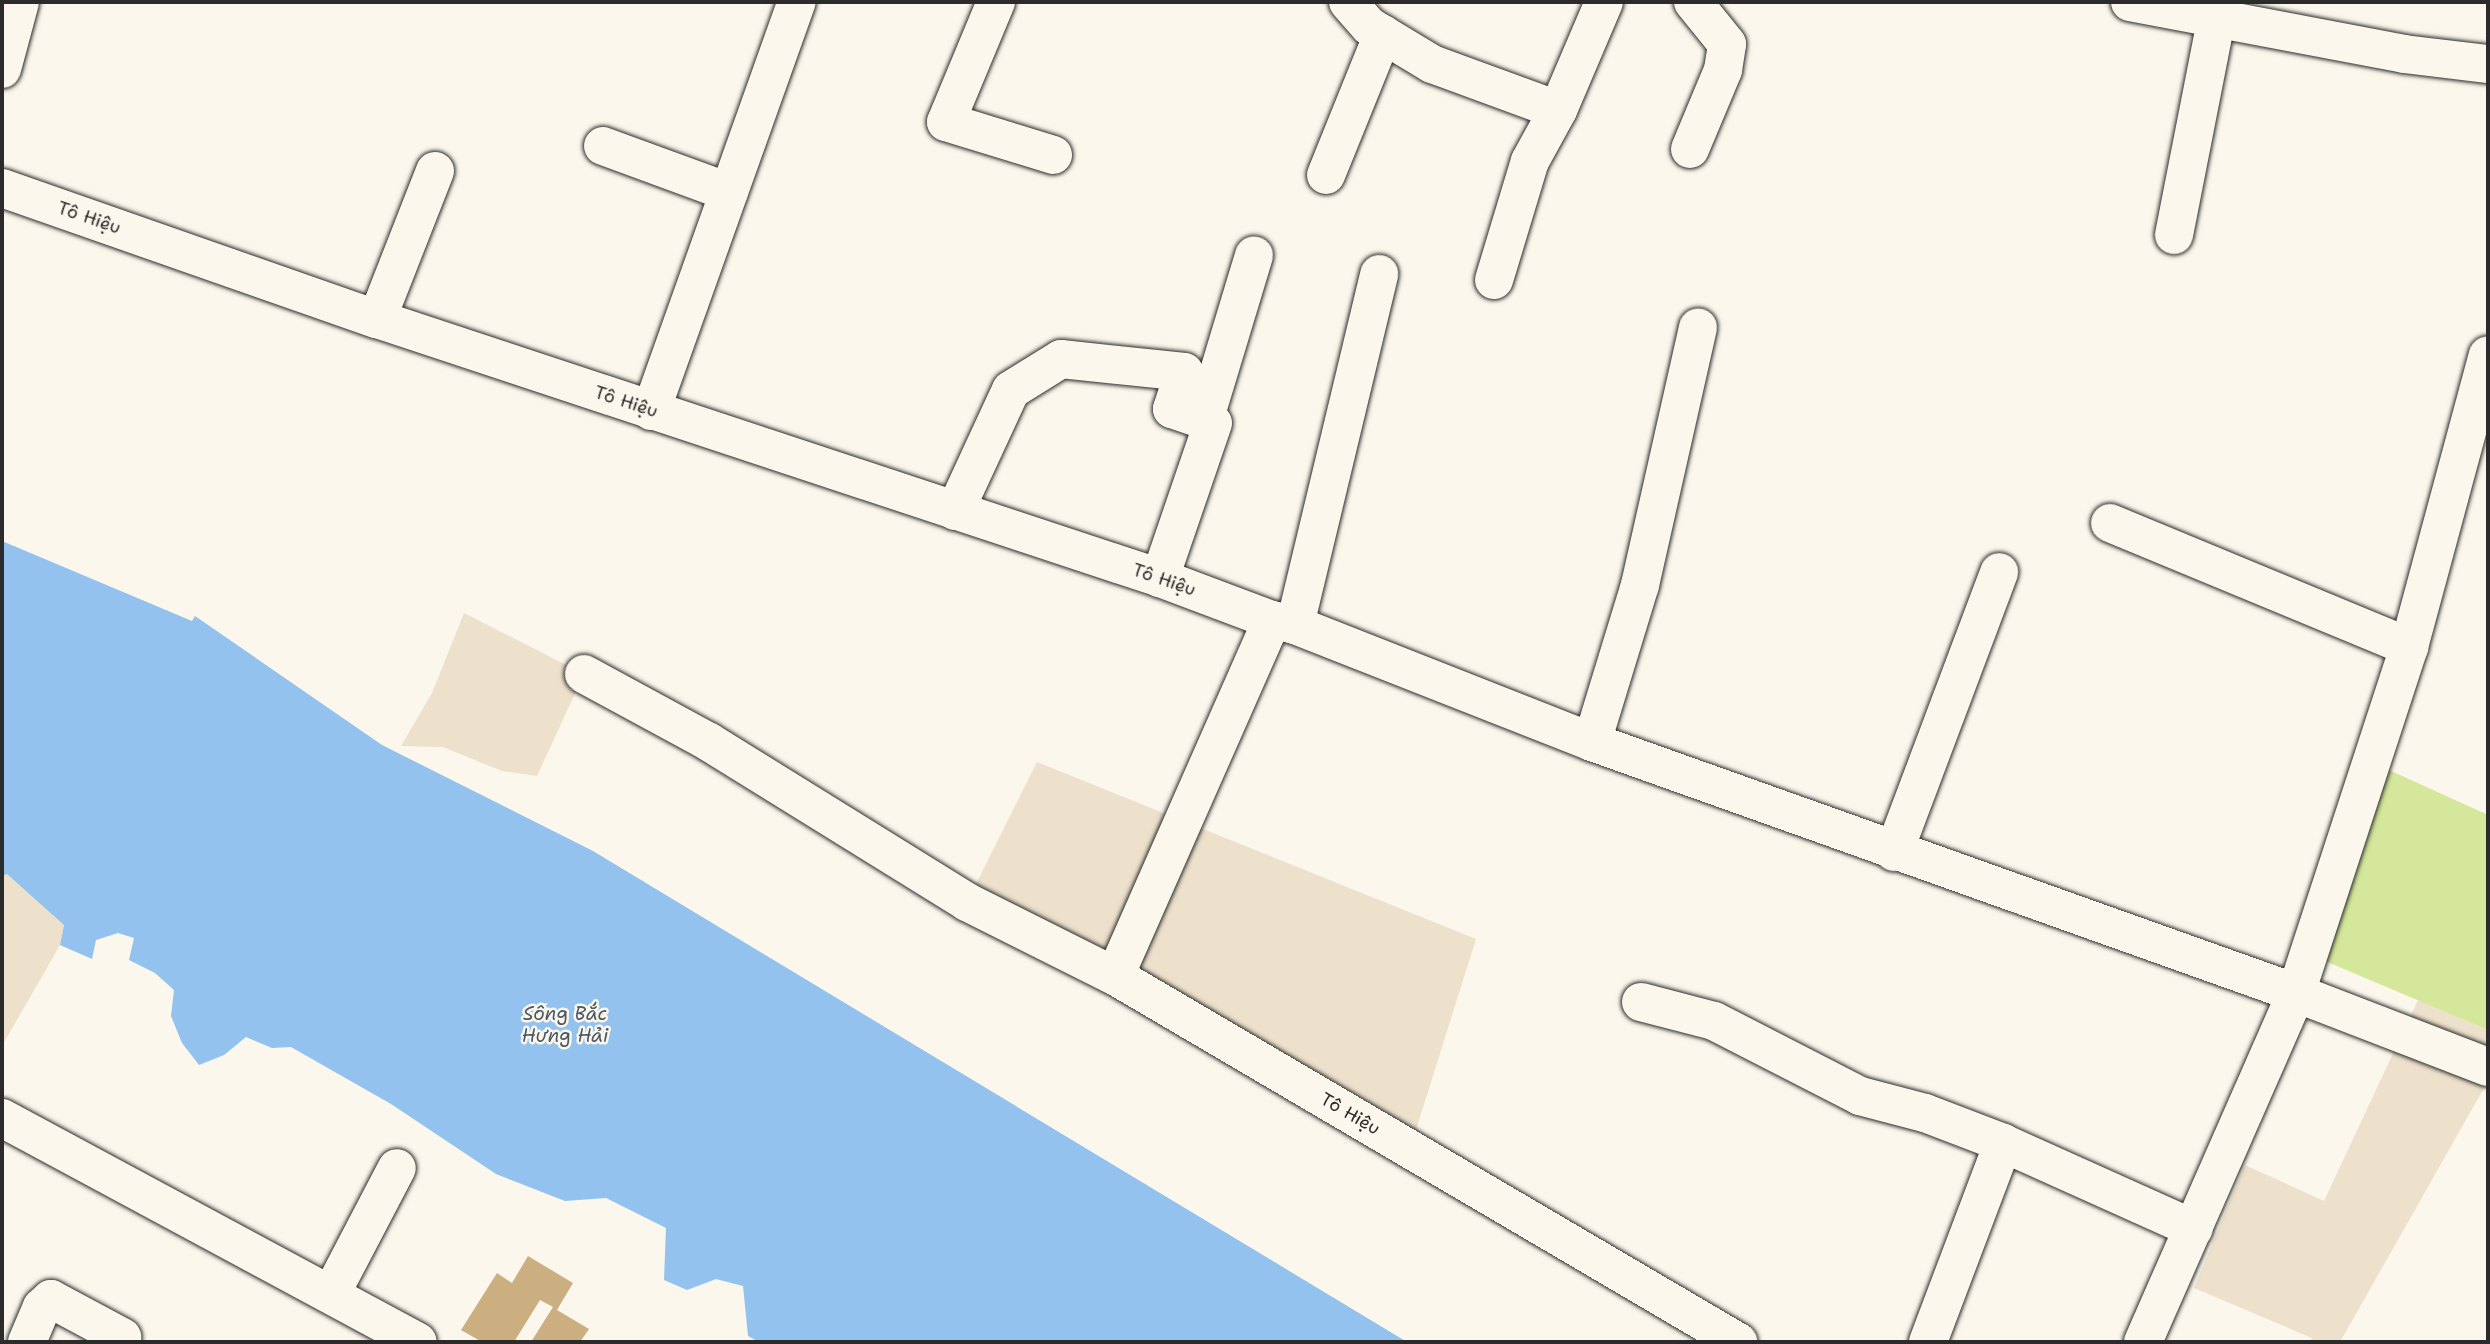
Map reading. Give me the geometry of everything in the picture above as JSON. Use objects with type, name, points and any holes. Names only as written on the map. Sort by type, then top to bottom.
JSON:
[{"type":"street","points":[[2,69],[20,2]]},
{"type":"street","points":[[650,411],[797,2]]},
{"type":"street","points":[[996,2],[946,122],[1053,155]]},
{"type":"street","points":[[1348,2],[1369,26],[1432,64],[1558,110]]},
{"type":"street","points":[[1494,280],[1530,161],[1558,110],[1604,2]]},
{"type":"street","points":[[1690,149],[1724,70],[1727,44],[1693,2]]},
{"type":"street","points":[[2130,2],[2216,21],[2404,54],[2488,64]]},
{"type":"street","points":[[2174,235],[2216,21]]},
{"type":"street","points":[[1326,175],[1383,34]]},
{"type":"street","points":[[603,146],[729,192]]},
{"type":"street","points":[[377,319],[435,172]]},
{"type":"street","name":"Tô Hiệu","points":[[2,188],[650,411],[1160,578],[1284,622],[1592,742],[1894,852],[2296,993],[2488,1067]]},
{"type":"street","points":[[1204,421],[1254,255]]},
{"type":"street","points":[[1115,976],[1284,622],[1379,275]]},
{"type":"street","points":[[1592,742],[1640,584],[1698,327]]},
{"type":"street","points":[[2143,1342],[2296,993],[2409,647],[2488,355]]},
{"type":"street","points":[[955,511],[1011,390],[1061,359],[1184,372],[1172,410],[1213,423],[1160,578]]},
{"type":"street","points":[[2110,523],[2409,647]]},
{"type":"street","points":[[1894,852],[1999,572]]},
{"type":"street","name":"Tô Hiệu","points":[[584,674],[709,741],[967,902],[1115,976],[1738,1342]]},
{"type":"street","points":[[1641,1002],[1714,1021],[1860,1096],[1925,1113],[2003,1143],[2194,1229]]},
{"type":"street","points":[[2,1118],[50,1148],[418,1342]]},
{"type":"street","points":[[1928,1342],[2003,1143]]},
{"type":"street","points":[[331,1294],[397,1168]]},
{"type":"street","points":[[27,1342],[42,1307],[51,1299],[122,1337]]},
{"type":"shaded area","points":[[464,613],[584,674],[537,776],[502,771],[443,747],[401,746],[432,693]]},
{"type":"shaded area","points":[[1037,762],[1476,939],[1410,1149],[967,902]]},
{"type":"shaded area","points":[[7,873],[64,925],[60,945],[2,1046],[2,876]]},
{"type":"shaded area","points":[[2418,1000],[2488,1030],[2488,1081],[2340,1342],[2310,1342],[2312,1338],[2194,1288],[2245,1165],[2324,1201]]},
{"type":"green space","points":[[2389,770],[2488,815],[2488,1030],[2318,958]]},
{"type":"water","name":"Sông Bắc Hưng Hải","points":[[2,541],[192,621],[195,616],[382,745],[593,851],[1407,1342],[759,1342],[748,1336],[743,1286],[716,1279],[687,1290],[664,1280],[666,1228],[606,1198],[565,1201],[496,1174],[391,1104],[291,1047],[272,1048],[246,1037],[224,1055],[199,1065],[182,1043],[171,1016],[174,990],[155,973],[129,960],[134,938],[118,933],[96,940],[92,959],[60,945],[64,925],[7,874],[2,876]]},
{"type":"building","points":[[528,1256],[573,1283],[557,1310],[589,1329],[580,1342],[531,1342],[553,1307],[540,1300],[514,1342],[482,1342],[461,1330],[497,1273],[512,1283]]}]
